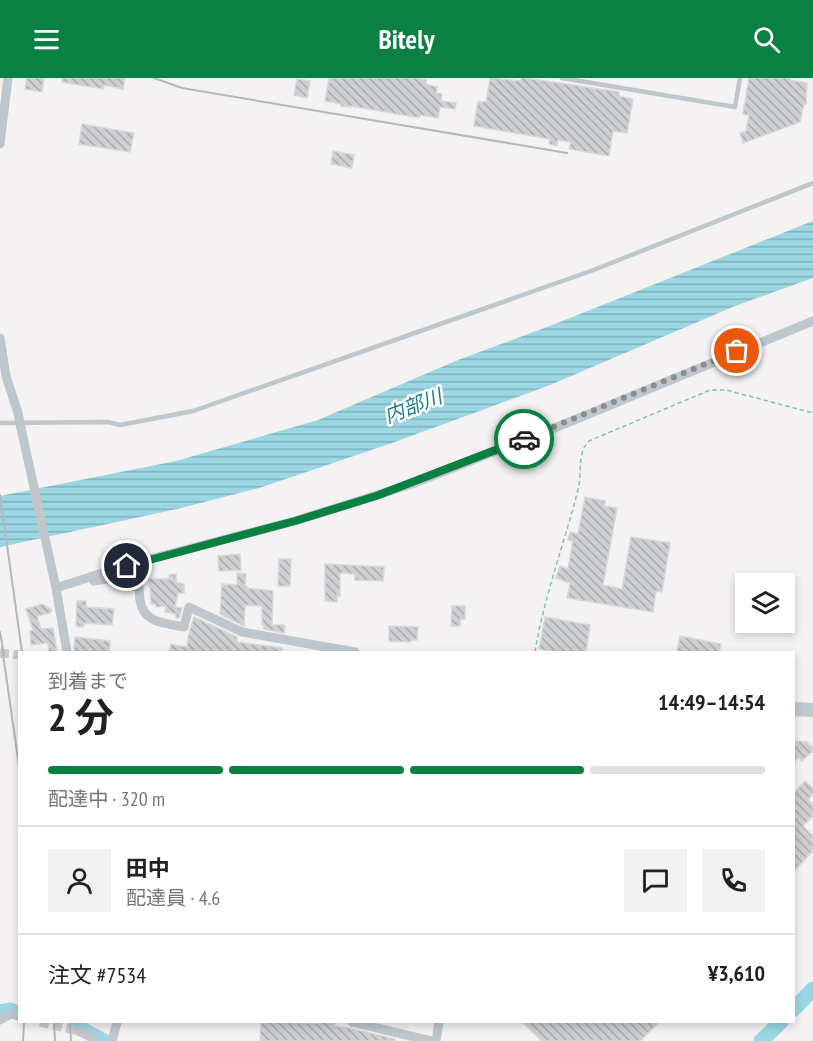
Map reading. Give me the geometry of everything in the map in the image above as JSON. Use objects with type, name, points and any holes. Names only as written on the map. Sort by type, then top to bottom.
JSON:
[{"type":"street","points":[[0,144],[8,78]]},
{"type":"street","points":[[57,588],[127,566],[295,521],[412,484],[567,423],[813,321]]},
{"type":"street","points":[[0,338],[6,376],[18,412],[57,588],[67,651]]},
{"type":"street","points":[[74,583],[136,577],[141,609],[146,617],[156,621],[184,627],[189,608],[242,632],[348,651]]},
{"type":"street","points":[[795,709],[813,710]]},
{"type":"street","points":[[0,1020],[11,1014],[18,1016]]},
{"type":"street","points":[[112,1041],[117,1023]]},
{"type":"street","points":[[356,1023],[431,1041]]},
{"type":"street","points":[[436,1041],[440,1023]]},
{"type":"street","points":[[78,1031],[92,1037],[95,1041]]},
{"type":"lane","points":[[562,78],[735,107],[740,78]]},
{"type":"lane","points":[[0,423],[108,422],[120,425],[193,411],[591,272],[813,183]]},
{"type":"path","points":[[535,651],[540,623],[579,486],[583,446],[589,441],[710,390],[726,390],[813,413]]},
{"type":"water","name":"内部川","points":[[813,221],[813,278],[735,306],[550,385],[392,443],[259,488],[177,509],[0,547],[0,496],[176,461],[318,420],[458,360],[555,324]]},
{"type":"building","points":[[27,78],[44,78],[42,92],[25,89]]},
{"type":"building","points":[[62,78],[125,78],[123,89],[104,85],[103,89],[62,82]]},
{"type":"building","points":[[329,78],[426,80],[426,84],[437,87],[436,93],[442,94],[441,101],[456,103],[455,109],[440,107],[438,118],[421,115],[414,117],[341,106],[341,104],[325,101]]},
{"type":"building","points":[[490,78],[521,81],[521,78],[525,78],[619,92],[619,96],[633,99],[627,133],[613,131],[609,156],[569,149],[571,142],[558,140],[557,146],[549,144],[550,139],[474,126],[478,101],[486,102]]},
{"type":"building","points":[[749,78],[790,78],[790,80],[807,83],[806,104],[804,104],[800,122],[743,143],[740,133],[746,131],[749,115],[743,114]]},
{"type":"building","points":[[297,79],[310,81],[307,98],[294,95]]},
{"type":"building","points":[[82,124],[134,133],[130,152],[79,144]]},
{"type":"building","points":[[333,151],[354,155],[352,168],[331,164]]},
{"type":"building","points":[[585,497],[605,501],[604,506],[617,508],[603,585],[622,589],[631,537],[670,543],[662,592],[656,591],[653,612],[567,598],[570,583],[556,578],[560,566],[568,569],[573,541],[568,540],[570,532],[578,534]]},
{"type":"building","points":[[240,554],[241,570],[219,571],[218,556]]},
{"type":"building","points":[[279,559],[291,559],[290,586],[278,586]]},
{"type":"building","points":[[325,564],[384,567],[383,581],[355,580],[355,574],[340,573],[340,596],[337,595],[337,602],[325,601]]},
{"type":"building","points":[[237,573],[246,574],[245,586],[247,588],[273,591],[272,625],[285,625],[284,633],[264,629],[262,606],[245,605],[244,626],[220,614],[222,584],[237,585]]},
{"type":"building","points":[[176,574],[176,582],[184,584],[184,593],[178,593],[175,607],[182,608],[179,618],[176,618],[176,614],[165,612],[166,606],[156,607],[156,604],[151,604],[149,587],[149,579],[169,579],[169,575]]},
{"type":"building","points":[[77,601],[86,601],[86,607],[114,609],[112,625],[85,623],[83,627],[76,626]]},
{"type":"building","points":[[43,604],[52,610],[50,613],[37,616],[41,629],[53,628],[57,651],[49,651],[48,643],[31,645],[30,631],[33,630],[26,609]]},
{"type":"building","points":[[452,606],[465,606],[465,619],[460,619],[460,626],[451,626]]},
{"type":"building","points":[[194,617],[237,637],[237,642],[282,648],[282,651],[169,651],[171,644],[187,647]]},
{"type":"building","points":[[545,617],[590,625],[586,651],[539,649]]},
{"type":"building","points":[[389,626],[418,627],[417,640],[389,641]]},
{"type":"building","points":[[680,636],[721,644],[719,651],[677,651]]},
{"type":"building","points":[[75,637],[110,641],[109,651],[74,651]]},
{"type":"building","points":[[795,741],[807,742],[813,748],[813,751],[802,761],[798,757],[795,761]]},
{"type":"building","points":[[805,781],[813,788],[813,794],[808,799],[813,804],[813,816],[803,826],[813,836],[813,851],[795,870],[795,792]]},
{"type":"building","points":[[261,1023],[335,1023],[334,1026],[395,1039],[395,1041],[260,1041]]},
{"type":"building","points":[[523,1023],[658,1023],[640,1041],[542,1041]]},
{"type":"waterway","points":[[795,1008],[813,989]]},
{"type":"waterway","points":[[0,1012],[10,1010],[18,1013]]},
{"type":"waterway","points":[[761,1041],[780,1023]]},
{"type":"waterway","points":[[78,1027],[104,1041]]},
{"type":"tunnel","points":[[0,653],[18,655]]},
{"type":"tunnel","points":[[44,1023],[78,1031]]},
{"type":"railway","points":[[154,78],[182,88],[567,153]]},
{"type":"railway","points":[[0,495],[22,651]]},
{"type":"railway","points":[[0,632],[4,655]]},
{"type":"railway","points":[[2,647],[18,759]]},
{"type":"railway","points":[[23,1041],[24,1023]]},
{"type":"railway","points":[[54,1023],[55,1041]]},
{"type":"railway","points":[[70,1023],[71,1041]]},
{"type":"way so far","points":[[524,439],[737,351]]},
{"type":"route","points":[[127,566],[218,543],[376,496],[524,439]]}]
